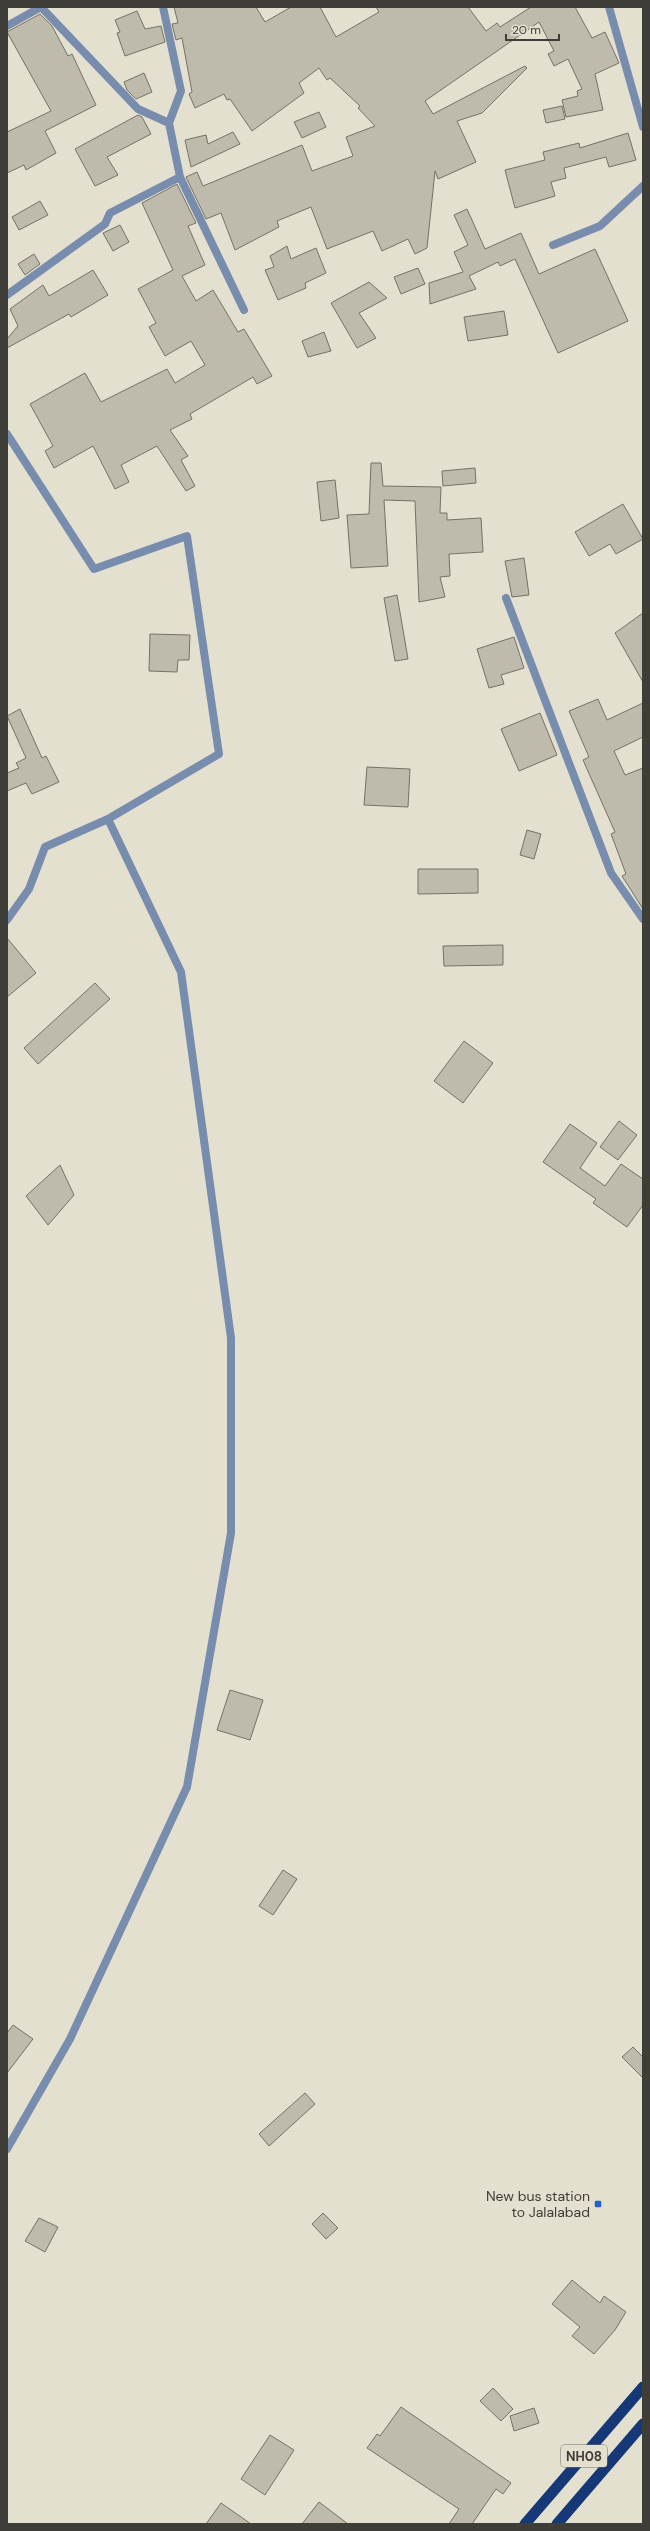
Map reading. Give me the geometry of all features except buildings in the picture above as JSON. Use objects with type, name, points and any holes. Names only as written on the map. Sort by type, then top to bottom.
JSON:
[{"type":"highway","name":"NH08","points":[[525,2524],[643,2387]]},
{"type":"highway","name":"NH08","points":[[557,2524],[643,2424]]},
{"type":"street","points":[[7,26],[41,7],[138,109],[169,123]]},
{"type":"street","points":[[163,7],[181,91],[169,123],[180,177],[244,310]]},
{"type":"street","points":[[609,7],[643,127]]},
{"type":"street","points":[[7,295],[105,224],[110,213],[180,177]]},
{"type":"street","points":[[553,245],[600,226],[643,186]]},
{"type":"street","points":[[7,434],[94,569],[187,536],[219,754],[108,819],[45,847],[29,889],[7,920]]},
{"type":"street","points":[[506,598],[611,873],[643,919]]},
{"type":"street","points":[[7,2149],[70,2039],[187,1788],[231,1533],[231,1338],[181,972],[108,819]]},
{"type":"place","name":"New bus station to Jalalabad","points":[[598,2204]]}]
